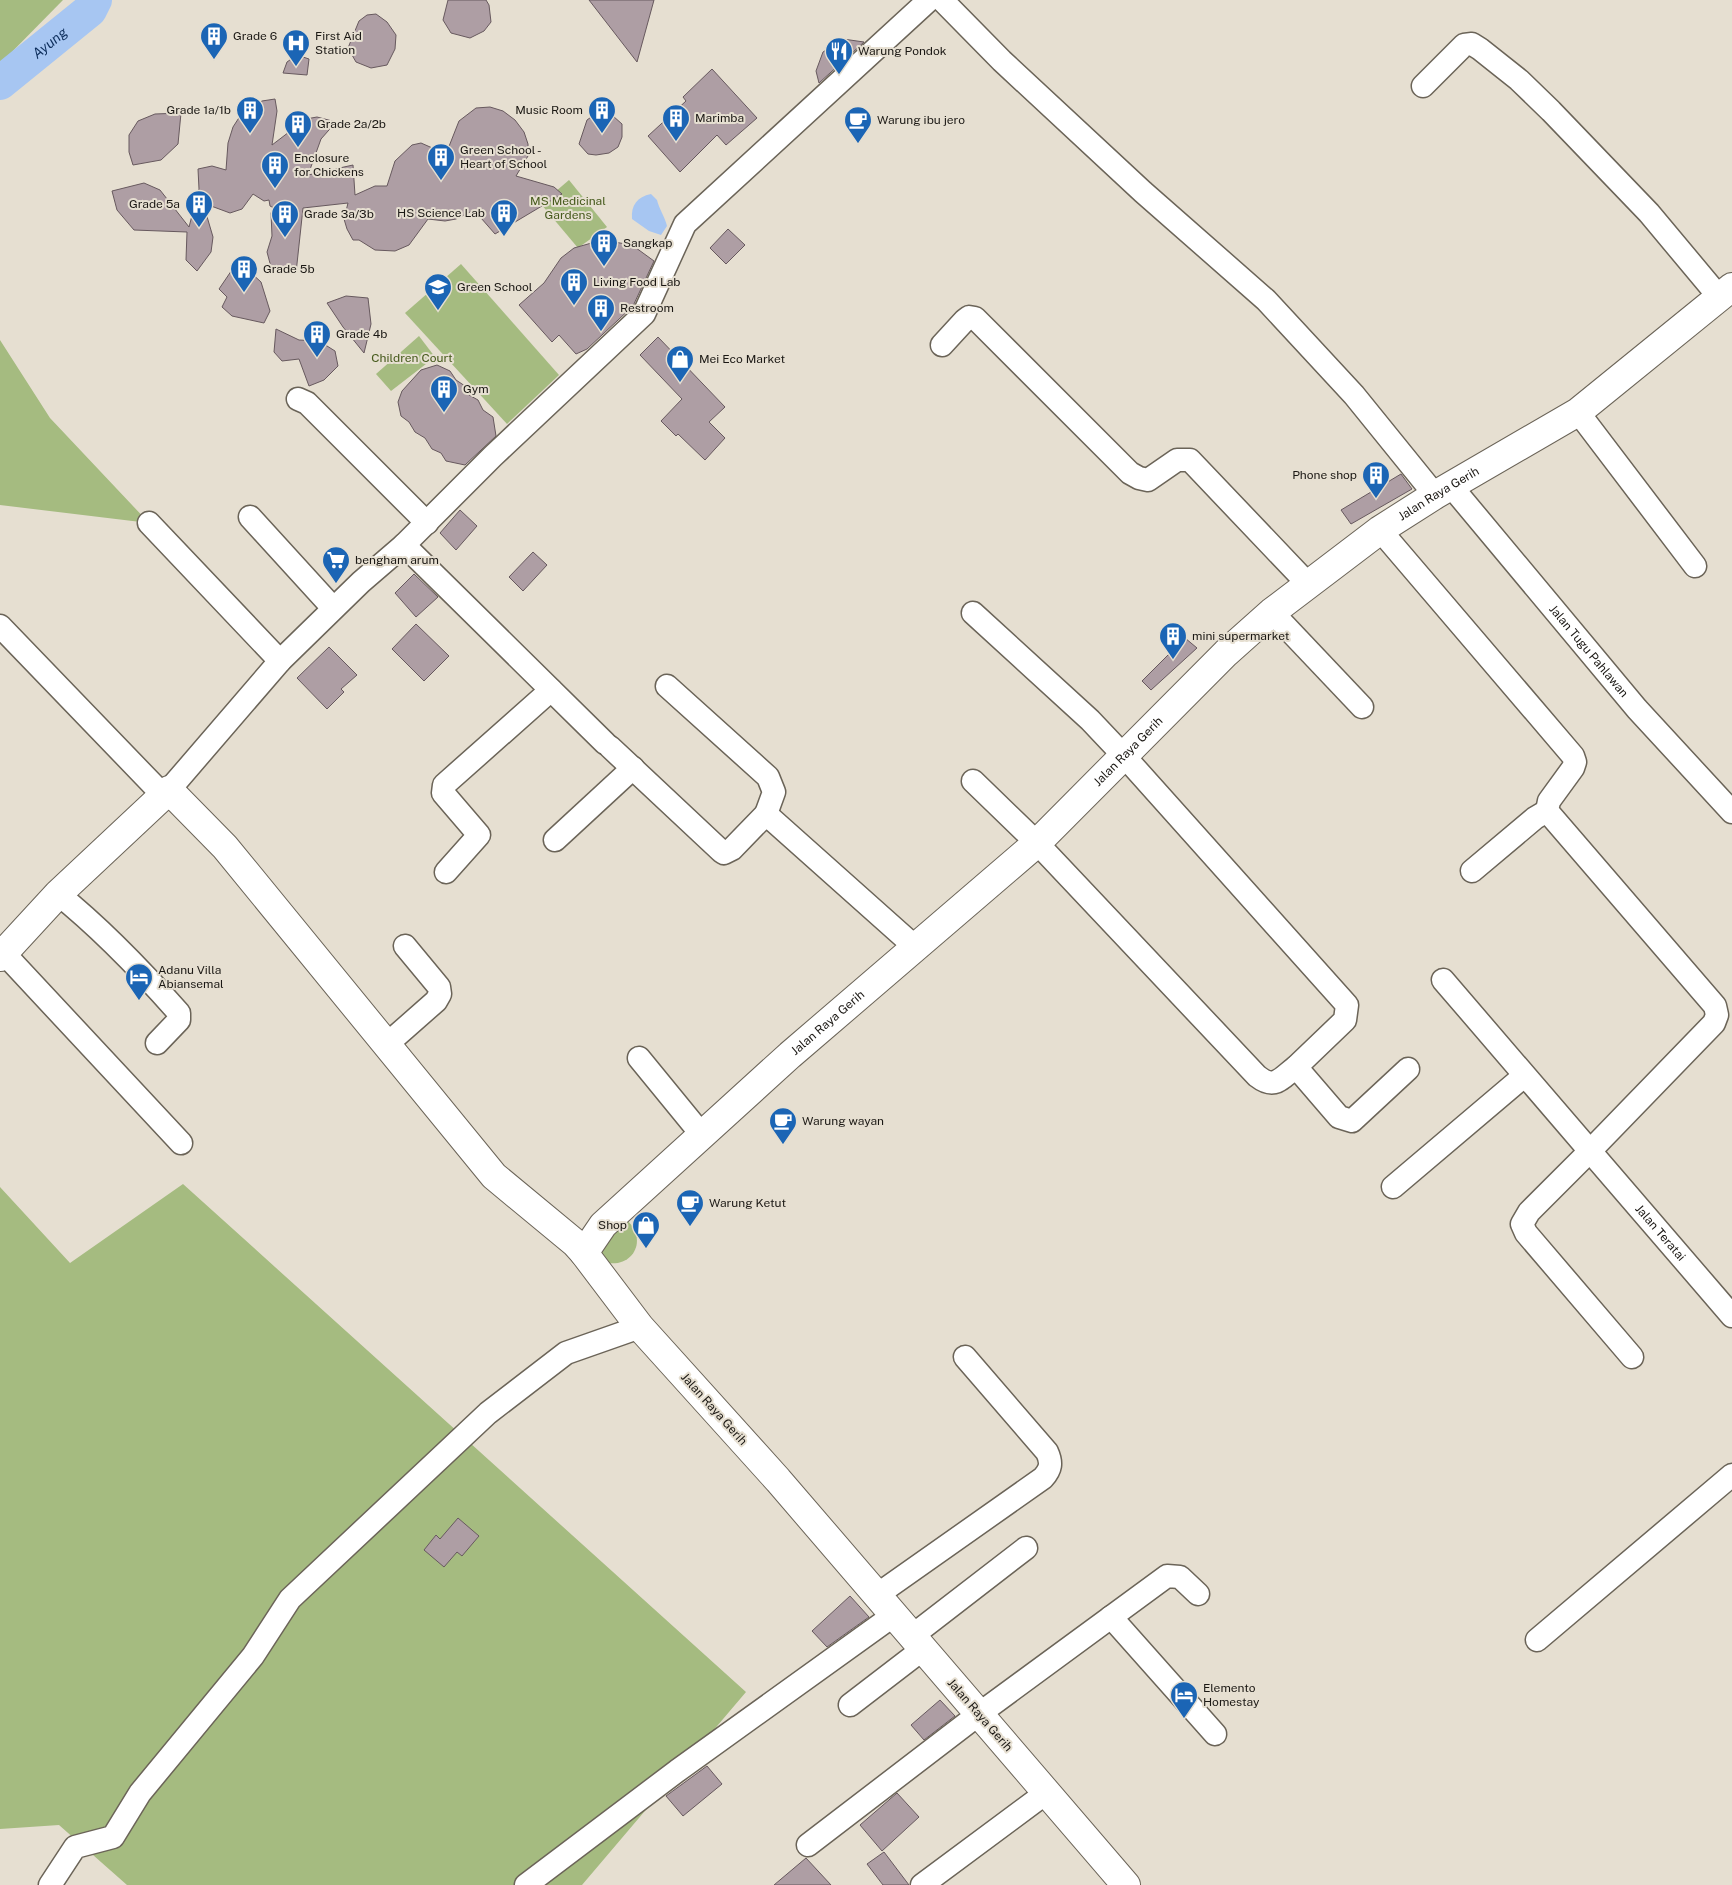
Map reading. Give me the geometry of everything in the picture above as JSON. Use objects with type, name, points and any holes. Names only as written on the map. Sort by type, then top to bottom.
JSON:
[{"type":"street","points":[[181,1143],[1,953],[58,894],[166,792],[280,661],[333,608],[404,546],[493,456],[644,314],[685,224],[929,0]]},
{"type":"street","name":"Jalan Tugu Pahlawan","points":[[942,0],[1016,75],[1143,192],[1266,300],[1443,490],[1637,709],[1732,812]]},
{"type":"street","points":[[1423,86],[1464,45],[1472,44],[1480,49],[1518,80],[1599,160],[1726,293]]},
{"type":"street","name":"Jalan Raya Gerih","points":[[1126,1885],[778,1480],[640,1327],[584,1253],[604,1225],[702,1135],[914,946],[1037,842],[1125,757],[1226,653],[1272,612],[1380,530],[1443,490],[1578,412],[1726,293]]},
{"type":"street","points":[[942,345],[965,320],[969,317],[975,318],[1130,473],[1148,480],[1177,460],[1182,458],[1190,460],[1308,584]]},
{"type":"street","points":[[298,399],[307,403],[427,523]]},
{"type":"street","points":[[1578,412],[1695,566]]},
{"type":"street","points":[[250,517],[333,608]]},
{"type":"street","points":[[150,523],[280,661]]},
{"type":"street","points":[[1380,530],[1573,756],[1575,762],[1573,768],[1549,801],[1546,811],[1472,871]]},
{"type":"street","points":[[404,546],[608,745],[717,849],[724,853],[732,849],[766,814],[774,792],[768,777],[667,686]]},
{"type":"street","points":[[1272,612],[1362,707]]},
{"type":"street","points":[[973,613],[1090,720],[1125,757],[1347,1005],[1345,1020],[1296,1067],[1276,1082],[1271,1084],[1257,1076],[1037,842],[973,781]]},
{"type":"street","points":[[0,626],[166,792],[225,847],[494,1176],[575,1243],[584,1253]]},
{"type":"street","points":[[446,872],[479,835],[444,793],[444,785],[551,690]]},
{"type":"street","points":[[555,840],[633,768]]},
{"type":"street","points":[[1546,811],[1715,1006],[1717,1015],[1714,1023],[1528,1212],[1522,1224],[1526,1233],[1632,1357]]},
{"type":"street","points":[[766,814],[914,946]]},
{"type":"street","points":[[58,894],[101,930],[140,968],[179,1013],[179,1020],[157,1043]]},
{"type":"street","points":[[386,1045],[436,1001],[440,994],[439,988],[405,946]]},
{"type":"street","name":"Jalan Teratai","points":[[1443,980],[1732,1316]]},
{"type":"street","points":[[639,1058],[702,1135]]},
{"type":"street","points":[[1296,1067],[1339,1117],[1346,1121],[1352,1120],[1408,1069]]},
{"type":"street","points":[[1393,1187],[1524,1076]]},
{"type":"street","points":[[50,1885],[75,1847],[113,1837],[140,1793],[253,1656],[290,1599],[297,1592],[488,1413],[566,1353],[640,1327]]},
{"type":"street","points":[[526,1885],[677,1770],[1043,1478],[1050,1467],[1051,1461],[1047,1452],[965,1357]]},
{"type":"street","points":[[1537,1640],[1732,1475]]},
{"type":"street","points":[[850,1705],[917,1643],[1026,1548]]},
{"type":"street","points":[[808,1844],[979,1714],[1167,1576],[1180,1577],[1198,1594]]},
{"type":"street","points":[[1111,1617],[1215,1734]]},
{"type":"street","points":[[922,1885],[1046,1792]]},
{"type":"green space","points":[[0,0],[63,0],[0,64]]},
{"type":"green space","name":"MS Medicinal Gardens","points":[[569,180],[607,227],[578,248],[541,204]]},
{"type":"green space","points":[[461,264],[559,375],[507,424],[405,313]]},
{"type":"green space","name":"Children Court","points":[[419,336],[435,357],[391,391],[376,374]]},
{"type":"green space","points":[[0,340],[50,418],[149,523],[0,505]]},
{"type":"green space","points":[[183,1184],[746,1692],[582,1885],[127,1885],[59,1825],[0,1829],[0,1187],[70,1263]]},
{"type":"green space","points":[[621,1216],[636,1233],[637,1242],[635,1250],[630,1257],[622,1262],[600,1261],[589,1233]]},
{"type":"water","points":[[651,194],[657,200],[667,226],[661,235],[649,231],[632,219],[636,202],[642,197]]},
{"type":"building","points":[[448,0],[486,0],[489,5],[491,22],[484,31],[470,38],[451,33],[443,20]]},
{"type":"building","points":[[589,0],[654,0],[637,62]]},
{"type":"building","points":[[376,14],[387,22],[396,35],[395,49],[387,65],[371,68],[356,62],[348,48],[359,21],[367,15]]},
{"type":"building","points":[[843,39],[864,42],[819,83],[816,71],[823,52]]},
{"type":"building","name":"First Aid Station","points":[[297,55],[309,59],[307,75],[283,73],[287,62]]},
{"type":"building","points":[[712,69],[757,118],[726,145],[717,135],[680,172],[648,136],[686,101],[683,97]]},
{"type":"building","points":[[275,99],[277,111],[272,145],[306,119],[317,117],[336,122],[321,139],[308,175],[353,165],[355,195],[375,186],[387,186],[395,161],[412,145],[421,143],[446,154],[459,121],[476,108],[490,107],[503,111],[515,120],[524,132],[528,144],[528,156],[516,176],[554,187],[562,194],[495,234],[474,210],[456,219],[445,221],[428,219],[409,245],[395,251],[375,250],[359,240],[353,240],[344,219],[348,203],[303,208],[296,273],[271,267],[267,252],[272,236],[271,213],[274,208],[270,206],[269,200],[264,201],[253,194],[242,209],[230,213],[203,203],[213,237],[211,252],[197,271],[186,260],[187,232],[134,230],[117,210],[112,191],[144,183],[160,190],[189,227],[199,189],[198,169],[212,166],[226,170],[228,143],[233,127],[242,113],[262,101]]},
{"type":"building","name":"Music Room","points":[[598,112],[613,116],[622,124],[622,137],[618,147],[609,153],[588,154],[579,144],[587,120]]},
{"type":"building","points":[[181,113],[178,144],[161,160],[133,165],[129,152],[129,135],[138,121],[155,114]]},
{"type":"building","points":[[728,229],[745,245],[726,264],[710,248]]},
{"type":"building","points":[[602,240],[632,245],[654,261],[633,306],[587,349],[576,354],[559,335],[552,342],[519,305],[544,283],[561,258],[574,248]]},
{"type":"building","name":"Grade 5b","points":[[238,261],[261,282],[270,311],[264,323],[232,316],[222,307],[227,297],[219,289]]},
{"type":"building","points":[[346,296],[368,298],[371,324],[364,353],[327,303]]},
{"type":"building","name":"Grade 4b","points":[[276,329],[299,340],[319,341],[335,351],[338,366],[324,380],[309,386],[299,359],[282,361],[274,352]]},
{"type":"building","points":[[658,337],[725,407],[709,422],[725,438],[705,460],[678,434],[676,436],[661,421],[682,399],[640,355]]},
{"type":"building","name":"Gym","points":[[437,365],[450,371],[456,380],[465,386],[469,395],[478,400],[483,410],[493,417],[496,436],[465,465],[446,461],[441,453],[432,449],[425,438],[415,432],[409,422],[401,416],[398,402],[402,391],[421,370]]},
{"type":"building","name":"Phone shop","points":[[1401,474],[1412,489],[1351,524],[1341,510]]},
{"type":"building","points":[[460,510],[477,526],[456,550],[440,533]]},
{"type":"building","points":[[533,552],[547,565],[523,591],[509,577]]},
{"type":"building","points":[[414,574],[438,597],[416,617],[395,593]]},
{"type":"building","points":[[416,624],[449,656],[424,681],[392,649]]},
{"type":"building","name":"mini supermarket","points":[[1185,638],[1197,648],[1151,690],[1142,681]]},
{"type":"building","points":[[329,647],[357,675],[341,689],[344,692],[327,709],[297,678]]},
{"type":"building","points":[[458,1518],[479,1536],[462,1556],[457,1552],[444,1567],[424,1550],[436,1535],[440,1539]]},
{"type":"building","points":[[850,1596],[869,1617],[827,1647],[812,1631]]},
{"type":"building","points":[[940,1700],[955,1716],[924,1740],[911,1725]]},
{"type":"building","points":[[707,1766],[722,1784],[683,1816],[666,1796]]},
{"type":"building","points":[[897,1793],[919,1817],[882,1851],[860,1825]]},
{"type":"building","points":[[884,1852],[909,1885],[883,1885],[867,1864]]},
{"type":"building","points":[[806,1858],[831,1885],[774,1885]]},
{"type":"waterway","name":"Ayung","points":[[0,83],[90,10],[95,0]]},
{"type":"place","name":"Grade 6","points":[[214,60]]},
{"type":"place","name":"First Aid Station","points":[[296,67]]},
{"type":"place","name":"Warung Pondok","points":[[839,75]]},
{"type":"place","name":"Grade 1a/1b","points":[[250,134]]},
{"type":"place","name":"Music Room","points":[[602,134]]},
{"type":"place","name":"Marimba","points":[[676,142]]},
{"type":"place","name":"Warung ibu jero","points":[[858,144]]},
{"type":"place","name":"Grade 2a/2b","points":[[298,148]]},
{"type":"place","name":"Green School - Heart of School","points":[[441,181]]},
{"type":"place","name":"Enclosure for Chickens","points":[[275,189]]},
{"type":"place","name":"Grade 5a","points":[[199,228]]},
{"type":"place","name":"HS Science Lab","points":[[504,237]]},
{"type":"place","name":"Grade 3a/3b","points":[[285,238]]},
{"type":"place","name":"Sangkap","points":[[604,267]]},
{"type":"place","name":"Grade 5b","points":[[244,293]]},
{"type":"place","name":"Living Food Lab","points":[[574,306]]},
{"type":"place","name":"Green School","points":[[438,311]]},
{"type":"place","name":"Restroom","points":[[601,332]]},
{"type":"place","name":"Grade 4b","points":[[317,358]]},
{"type":"place","name":"Mei Eco Market","points":[[680,383]]},
{"type":"place","name":"Gym","points":[[444,413]]},
{"type":"place","name":"Phone shop","points":[[1376,499]]},
{"type":"place","name":"bengham arum","points":[[336,584]]},
{"type":"place","name":"mini supermarket","points":[[1173,660]]},
{"type":"place","name":"Adanu Villa Abiansemal","points":[[139,1001]]},
{"type":"place","name":"Warung wayan","points":[[783,1145]]},
{"type":"place","name":"Warung Ketut","points":[[690,1227]]},
{"type":"place","name":"Shop","points":[[646,1249]]},
{"type":"place","name":"Elemento Homestay","points":[[1184,1719]]}]
